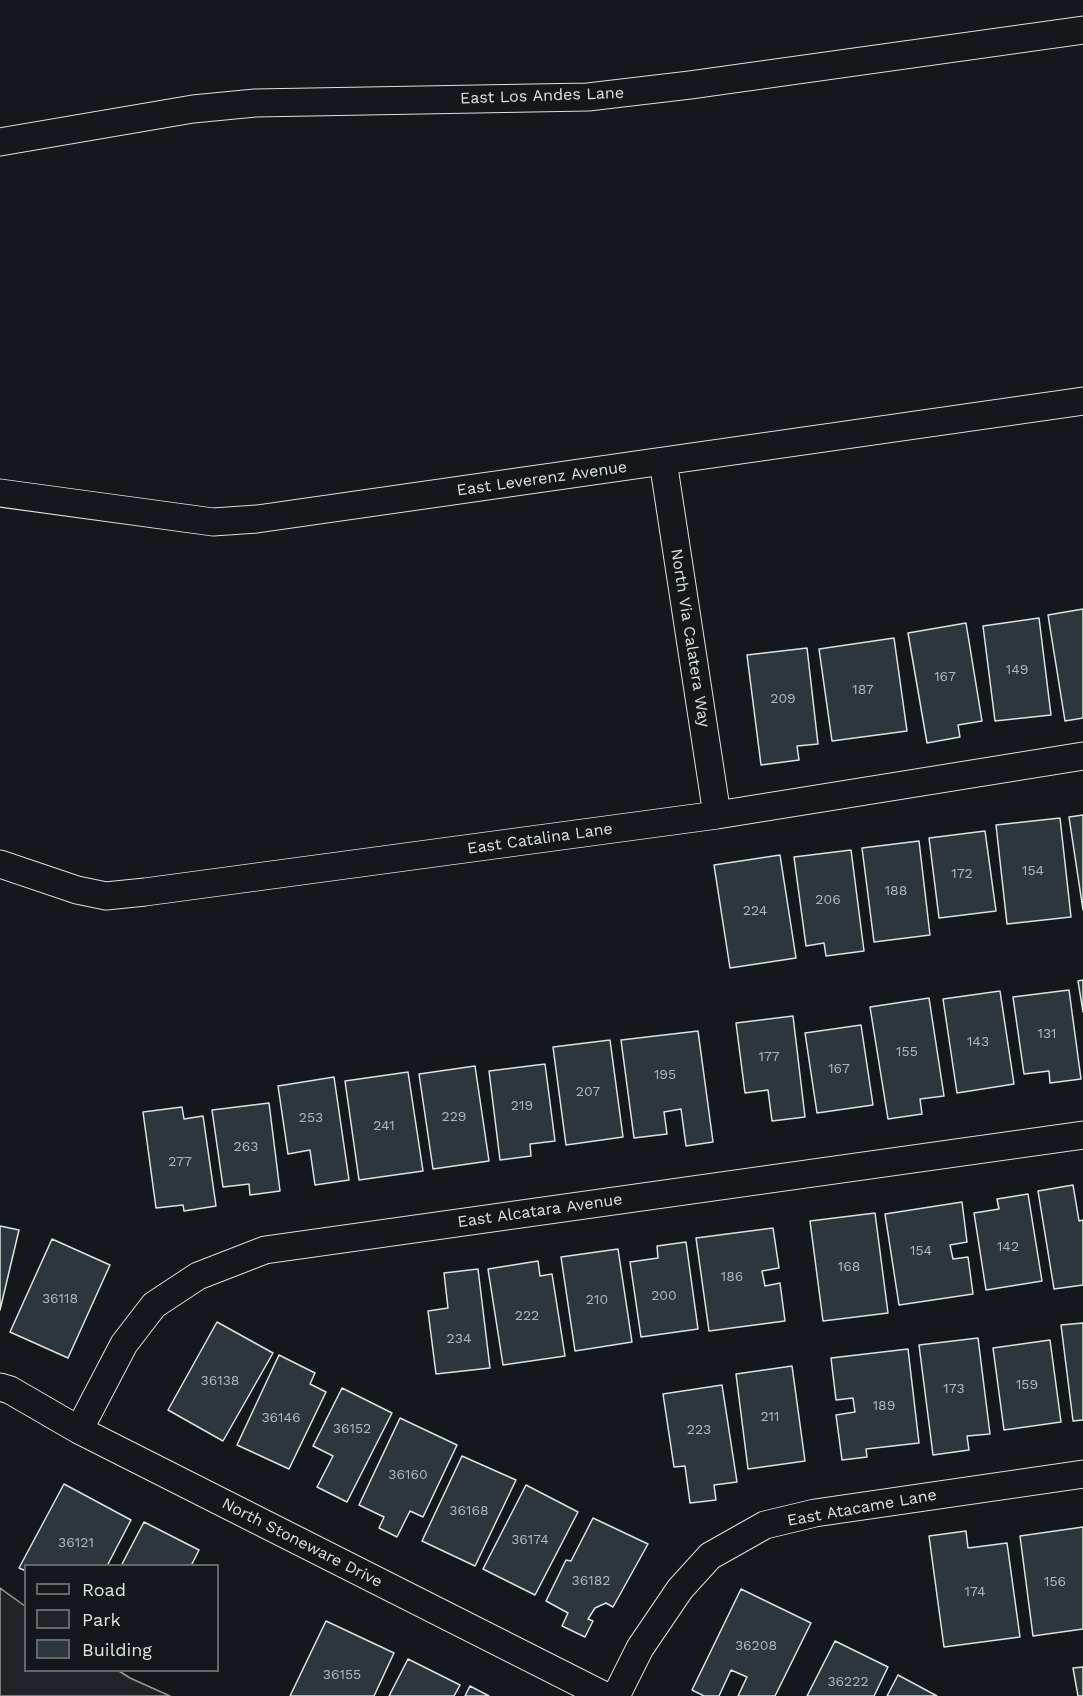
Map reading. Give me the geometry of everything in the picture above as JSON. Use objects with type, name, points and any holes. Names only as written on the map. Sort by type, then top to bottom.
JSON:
[{"type":"street","name":"East Los Andes Lane","points":[[0,142],[193,109],[255,103],[588,97],[701,84],[1083,30]]},
{"type":"street","name":"East Leverenz Avenue","points":[[0,493],[213,522],[257,519],[1083,401]]},
{"type":"street","name":"North Via Calatera Way","points":[[663,461],[717,815]]},
{"type":"street","name":"East Catalina Lane","points":[[0,864],[77,890],[106,896],[717,815],[1083,756]]},
{"type":"street","name":"East Alcatara Avenue","points":[[80,1430],[123,1344],[154,1305],[198,1276],[266,1250],[1083,1135]]},
{"type":"street","name":"North Stoneware Drive","points":[[0,1388],[10,1390],[80,1430],[606,1696]]},
{"type":"street","name":"East Atacame Lane","points":[[616,1696],[640,1648],[680,1589],[710,1556],[765,1525],[826,1511],[1083,1474]]},
{"type":"green space","points":[[0,1588],[24,1605],[24,1672],[121,1672],[170,1696],[0,1696]]},
{"type":"building","points":[[1083,609],[1083,718],[1065,721],[1048,615]]},
{"type":"building","points":[[1039,618],[1051,715],[995,721],[983,626]]},
{"type":"building","points":[[966,623],[982,721],[958,725],[960,737],[927,743],[908,633]]},
{"type":"building","points":[[894,638],[907,731],[832,741],[819,649]]},
{"type":"building","points":[[807,648],[818,744],[797,746],[799,760],[761,765],[747,655]]},
{"type":"building","points":[[1083,815],[1083,910],[1069,817]]},
{"type":"building","points":[[1060,818],[1071,917],[1007,924],[996,825]]},
{"type":"building","points":[[985,831],[996,911],[939,918],[929,838]]},
{"type":"building","points":[[919,841],[930,935],[874,942],[862,848]]},
{"type":"building","points":[[851,850],[864,951],[826,956],[824,943],[806,946],[794,857]]},
{"type":"building","points":[[780,855],[796,958],[730,968],[714,865]]},
{"type":"building","points":[[1083,980],[1083,1012],[1078,981]]},
{"type":"building","points":[[1069,990],[1081,1079],[1050,1083],[1049,1071],[1024,1074],[1013,997]]},
{"type":"building","points":[[1000,991],[1014,1084],[957,1093],[943,999]]},
{"type":"building","points":[[929,998],[944,1096],[920,1099],[922,1114],[888,1119],[870,1007]]},
{"type":"building","points":[[793,1016],[805,1117],[772,1121],[768,1090],[745,1093],[736,1023]]},
{"type":"building","points":[[861,1025],[873,1105],[817,1113],[805,1033]]},
{"type":"building","points":[[698,1031],[713,1142],[686,1146],[681,1109],[664,1112],[667,1134],[634,1138],[621,1040]]},
{"type":"building","points":[[610,1040],[623,1137],[566,1145],[553,1047]]},
{"type":"building","points":[[545,1064],[555,1141],[530,1144],[531,1156],[500,1160],[489,1071]]},
{"type":"building","points":[[475,1066],[489,1161],[433,1169],[419,1074]]},
{"type":"building","points":[[408,1072],[423,1171],[359,1180],[345,1081]]},
{"type":"building","points":[[334,1077],[349,1180],[315,1185],[310,1150],[288,1154],[278,1086]]},
{"type":"building","points":[[269,1103],[280,1191],[250,1195],[249,1184],[223,1187],[212,1110]]},
{"type":"building","points":[[182,1107],[184,1119],[203,1116],[216,1206],[184,1211],[183,1205],[156,1208],[143,1112]]},
{"type":"building","points":[[1073,1185],[1079,1221],[1083,1220],[1083,1285],[1054,1289],[1038,1191]]},
{"type":"building","points":[[1028,1194],[1042,1281],[986,1290],[974,1213],[999,1209],[997,1199]]},
{"type":"building","points":[[962,1202],[967,1242],[950,1245],[953,1259],[968,1257],[973,1294],[899,1305],[885,1214]]},
{"type":"building","points":[[875,1213],[888,1313],[823,1321],[810,1221]]},
{"type":"building","points":[[0,1226],[19,1230],[0,1310]]},
{"type":"building","points":[[773,1228],[779,1268],[762,1271],[765,1286],[780,1283],[785,1321],[709,1331],[696,1238]]},
{"type":"building","points":[[52,1239],[110,1265],[68,1358],[10,1332]]},
{"type":"building","points":[[686,1242],[698,1329],[641,1337],[630,1262],[658,1258],[657,1246]]},
{"type":"building","points":[[618,1249],[632,1342],[575,1351],[561,1257]]},
{"type":"building","points":[[538,1261],[540,1276],[552,1274],[565,1356],[503,1365],[488,1269]]},
{"type":"building","points":[[478,1269],[490,1368],[436,1374],[428,1311],[448,1308],[444,1273]]},
{"type":"building","points":[[217,1322],[273,1353],[223,1441],[168,1410]]},
{"type":"building","points":[[1083,1323],[1083,1420],[1073,1421],[1061,1325]]},
{"type":"building","points":[[978,1338],[990,1434],[967,1436],[969,1450],[933,1455],[919,1345]]},
{"type":"building","points":[[1050,1340],[1061,1422],[1004,1430],[993,1348]]},
{"type":"building","points":[[908,1349],[919,1443],[866,1449],[867,1457],[842,1460],[836,1415],[855,1412],[853,1398],[836,1400],[831,1358]]},
{"type":"building","points":[[279,1355],[315,1373],[310,1384],[326,1392],[289,1469],[237,1445]]},
{"type":"building","points":[[792,1366],[805,1461],[748,1469],[736,1374]]},
{"type":"building","points":[[722,1385],[737,1482],[714,1485],[716,1500],[690,1503],[685,1466],[674,1467],[663,1394]]},
{"type":"building","points":[[342,1388],[392,1413],[347,1502],[317,1487],[333,1456],[313,1446]]},
{"type":"building","points":[[400,1418],[457,1445],[423,1517],[410,1511],[397,1537],[379,1528],[384,1517],[359,1505]]},
{"type":"building","points":[[462,1456],[516,1480],[475,1566],[422,1541]]},
{"type":"building","points":[[64,1484],[131,1520],[108,1564],[24,1564],[24,1570],[19,1568]]},
{"type":"building","points":[[526,1485],[578,1512],[535,1595],[483,1569]]},
{"type":"building","points":[[593,1518],[648,1544],[613,1607],[606,1603],[595,1608],[588,1619],[593,1621],[585,1637],[562,1626],[568,1613],[546,1601],[566,1560],[571,1561]]},
{"type":"building","points":[[144,1522],[199,1550],[192,1564],[122,1564]]},
{"type":"building","points":[[1083,1527],[1083,1629],[1033,1636],[1020,1536]]},
{"type":"building","points":[[966,1531],[968,1548],[1007,1543],[1020,1637],[944,1647],[929,1536]]},
{"type":"building","points":[[741,1589],[811,1623],[775,1696],[738,1696],[747,1677],[731,1670],[719,1696],[704,1696],[692,1690]]},
{"type":"building","points":[[326,1621],[394,1653],[374,1696],[290,1696]]},
{"type":"building","points":[[835,1641],[888,1667],[874,1696],[807,1696]]},
{"type":"building","points":[[408,1659],[460,1685],[454,1696],[389,1696]]},
{"type":"building","points":[[1083,1667],[1083,1696],[1078,1696],[1073,1668]]},
{"type":"building","points":[[898,1675],[937,1696],[887,1696]]},
{"type":"building","points":[[470,1686],[489,1696],[465,1696]]}]
